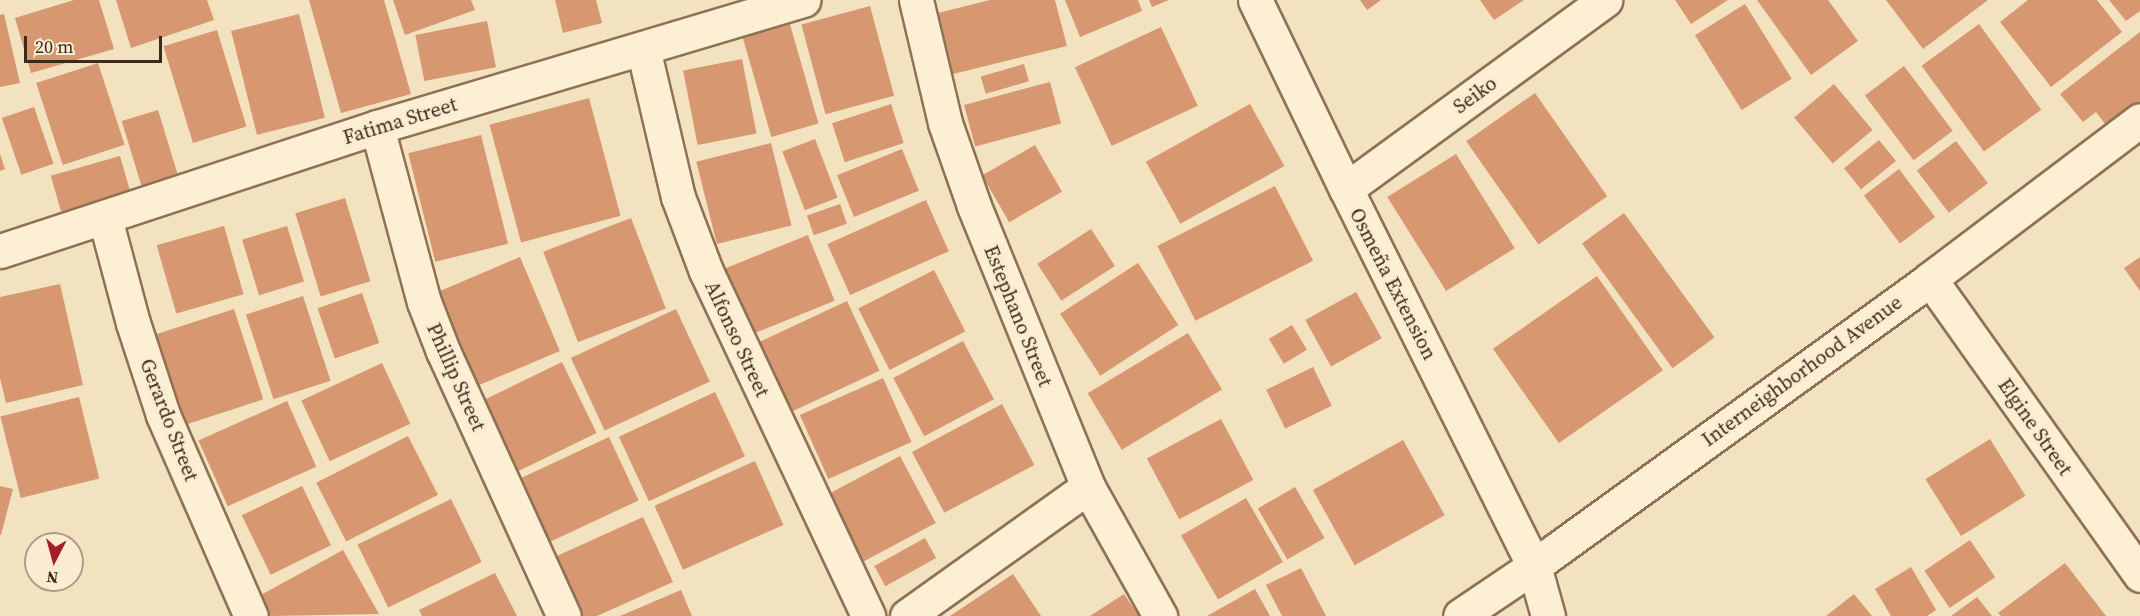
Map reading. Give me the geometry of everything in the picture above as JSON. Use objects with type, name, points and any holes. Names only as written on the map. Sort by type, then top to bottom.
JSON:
[{"type":"street","name":"Fatima Street","points":[[0,250],[105,218],[377,127],[804,0]]},
{"type":"street","name":"Estephano Street","points":[[916,0],[945,123],[974,206],[1088,487],[1160,616]]},
{"type":"street","name":"Osmeña Extension","points":[[1255,0],[1346,189],[1534,566],[1548,616]]},
{"type":"street","name":"Seiko","points":[[1346,189],[1605,0]]},
{"type":"street","name":"Alfonso Street","points":[[644,48],[678,197],[705,271],[868,616]]},
{"type":"street","name":"Interneighborhood Avenue","points":[[1460,616],[1534,566],[1930,279],[2140,120]]},
{"type":"street","name":"Phillip Street","points":[[377,127],[405,239],[435,332],[564,616]]},
{"type":"street","name":"Gerardo Street","points":[[105,218],[133,323],[163,415],[251,616]]},
{"type":"street","name":"Elgine Street","points":[[1930,279],[2140,575]]},
{"type":"street","points":[[907,616],[1088,487]]},
{"type":"building","points":[[74,0],[99,0],[114,49],[31,73],[15,18]]},
{"type":"building","points":[[116,0],[207,0],[214,20],[131,48]]},
{"type":"building","points":[[309,0],[384,0],[411,94],[341,113]]},
{"type":"building","points":[[393,0],[471,0],[475,10],[405,35]]},
{"type":"building","points":[[555,0],[596,0],[602,23],[563,33]]},
{"type":"building","points":[[990,0],[1055,0],[1067,46],[949,75],[934,14]]},
{"type":"building","points":[[1065,0],[1138,0],[1142,11],[1080,37]]},
{"type":"building","points":[[1149,0],[1169,0],[1152,7]]},
{"type":"building","points":[[1360,0],[1381,0],[1367,10]]},
{"type":"building","points":[[1480,0],[1524,0],[1494,20]]},
{"type":"building","points":[[1675,0],[1728,0],[1691,24]]},
{"type":"building","points":[[1757,0],[1828,0],[1858,41],[1811,75]]},
{"type":"building","points":[[1886,0],[1988,0],[1923,49]]},
{"type":"building","points":[[2028,0],[2097,0],[2122,32],[2051,87],[2000,22]]},
{"type":"building","points":[[2109,0],[2140,0],[2140,11],[2126,21]]},
{"type":"building","points":[[1745,4],[1792,79],[1742,110],[1695,35]]},
{"type":"building","points":[[870,6],[894,96],[825,114],[801,24]]},
{"type":"building","points":[[4,14],[20,83],[0,87],[0,15]]},
{"type":"building","points":[[299,14],[325,118],[257,135],[231,31]]},
{"type":"building","points":[[787,14],[818,124],[771,137],[740,28]]},
{"type":"building","points":[[487,21],[496,67],[424,81],[415,35]]},
{"type":"building","points":[[1979,24],[2041,110],[1984,151],[1922,66]]},
{"type":"building","points":[[1161,27],[1198,106],[1112,146],[1075,67]]},
{"type":"building","points":[[217,30],[247,127],[193,143],[163,46]]},
{"type":"building","points":[[2140,32],[2140,124],[2118,141],[2096,112],[2083,122],[2060,94]]},
{"type":"building","points":[[742,59],[757,134],[698,145],[683,70]]},
{"type":"building","points":[[98,63],[125,145],[63,165],[36,83]]},
{"type":"building","points":[[1024,64],[1029,81],[986,94],[981,76]]},
{"type":"building","points":[[1904,66],[1953,131],[1914,160],[1865,95]]},
{"type":"building","points":[[1050,82],[1061,124],[975,147],[964,105]]},
{"type":"building","points":[[1834,84],[1873,130],[1833,163],[1794,117]]},
{"type":"building","points":[[1535,93],[1607,196],[1538,244],[1466,141]]},
{"type":"building","points":[[589,98],[621,216],[521,243],[490,125]]},
{"type":"building","points":[[891,104],[904,143],[845,162],[832,123]]},
{"type":"building","points":[[1250,104],[1284,166],[1180,224],[1146,162]]},
{"type":"building","points":[[34,107],[54,164],[21,175],[2,118]]},
{"type":"building","points":[[158,110],[178,177],[142,188],[122,121]]},
{"type":"building","points":[[481,135],[508,244],[435,262],[408,153]]},
{"type":"building","points":[[815,139],[838,198],[805,210],[782,152]]},
{"type":"building","points":[[1879,140],[1896,161],[1861,189],[1844,168]]},
{"type":"building","points":[[1956,141],[1988,183],[1949,213],[1917,170]]},
{"type":"building","points":[[771,143],[792,225],[717,244],[696,162]]},
{"type":"building","points":[[1035,145],[1062,192],[1009,222],[982,176]]},
{"type":"building","points":[[902,149],[919,191],[854,217],[837,175]]},
{"type":"building","points":[[0,154],[5,169],[0,171]]},
{"type":"building","points":[[1456,154],[1515,248],[1446,291],[1387,197]]},
{"type":"building","points":[[120,156],[130,192],[61,211],[51,176]]},
{"type":"building","points":[[1899,169],[1935,217],[1900,243],[1864,195]]},
{"type":"building","points":[[1275,186],[1313,261],[1196,321],[1157,246]]},
{"type":"building","points":[[345,198],[370,281],[321,296],[295,213]]},
{"type":"building","points":[[926,200],[949,251],[850,295],[827,244]]},
{"type":"building","points":[[840,204],[847,224],[814,235],[807,215]]},
{"type":"building","points":[[1624,213],[1715,338],[1672,368],[1582,244]]},
{"type":"building","points":[[631,218],[666,309],[578,342],[543,252]]},
{"type":"building","points":[[224,226],[244,294],[176,314],[157,245]]},
{"type":"building","points":[[287,226],[304,281],[259,295],[242,240]]},
{"type":"building","points":[[1091,229],[1115,266],[1061,301],[1037,264]]},
{"type":"building","points":[[808,235],[835,301],[752,334],[725,268]]},
{"type":"building","points":[[520,257],[560,351],[473,388],[433,294]]},
{"type":"building","points":[[2140,257],[2140,291],[2124,268]]},
{"type":"building","points":[[1138,263],[1178,325],[1100,376],[1060,314]]},
{"type":"building","points":[[934,270],[965,331],[890,370],[858,309]]},
{"type":"building","points":[[1597,276],[1663,370],[1559,443],[1493,349]]},
{"type":"building","points":[[60,284],[83,385],[6,403],[0,378],[0,297]]},
{"type":"building","points":[[1356,292],[1382,338],[1331,366],[1305,320]]},
{"type":"building","points":[[362,293],[379,343],[335,358],[318,308]]},
{"type":"building","points":[[303,296],[331,381],[273,399],[246,315]]},
{"type":"building","points":[[847,301],[880,371],[793,411],[760,342]]},
{"type":"building","points":[[234,309],[263,399],[182,426],[152,336]]},
{"type":"building","points":[[676,309],[710,382],[605,431],[571,358]]},
{"type":"building","points":[[1292,325],[1307,350],[1284,364],[1269,339]]},
{"type":"building","points":[[1188,333],[1222,390],[1122,450],[1088,393]]},
{"type":"building","points":[[963,341],[994,399],[924,436],[893,378]]},
{"type":"building","points":[[562,362],[597,433],[513,474],[478,403]]},
{"type":"building","points":[[382,363],[410,424],[330,461],[301,401]]},
{"type":"building","points":[[1313,367],[1332,406],[1285,428],[1266,390]]},
{"type":"building","points":[[883,378],[911,442],[828,479],[800,415]]},
{"type":"building","points":[[715,392],[745,456],[649,501],[619,437]]},
{"type":"building","points":[[79,397],[99,479],[21,498],[0,417]]},
{"type":"building","points":[[287,401],[316,467],[228,506],[198,440]]},
{"type":"building","points":[[1002,404],[1034,465],[944,513],[912,452]]},
{"type":"building","points":[[1221,419],[1253,480],[1179,519],[1147,458]]},
{"type":"building","points":[[408,436],[438,495],[346,542],[316,483]]},
{"type":"building","points":[[609,437],[639,500],[542,546],[512,482]]},
{"type":"building","points":[[1990,439],[2026,496],[1961,536],[1926,479]]},
{"type":"building","points":[[1403,440],[1445,515],[1355,565],[1313,490]]},
{"type":"building","points":[[900,456],[936,523],[858,564],[822,497]]},
{"type":"building","points":[[755,461],[783,525],[683,570],[655,506]]},
{"type":"building","points":[[0,486],[13,489],[1,535],[0,535]]},
{"type":"building","points":[[302,486],[331,545],[271,575],[242,515]]},
{"type":"building","points":[[1295,487],[1324,538],[1287,560],[1258,508]]},
{"type":"building","points":[[1246,498],[1283,562],[1218,600],[1181,536]]},
{"type":"building","points":[[451,499],[482,562],[388,608],[358,545]]},
{"type":"building","points":[[643,517],[673,582],[597,616],[574,616],[548,560]]},
{"type":"building","points":[[925,538],[936,558],[885,586],[874,566]]},
{"type":"building","points":[[1970,540],[1995,577],[1950,608],[1924,571]]},
{"type":"building","points":[[343,550],[379,614],[270,616],[259,596]]},
{"type":"building","points":[[2065,563],[2106,616],[2001,616],[1998,613]]},
{"type":"building","points":[[1911,567],[1936,610],[1927,616],[1891,616],[1875,589]]},
{"type":"building","points":[[1301,568],[1326,616],[1282,616],[1266,585]]},
{"type":"building","points":[[495,573],[517,616],[422,616],[419,610]]},
{"type":"building","points":[[1013,574],[1041,616],[950,616]]},
{"type":"building","points":[[1255,589],[1270,616],[1207,616]]},
{"type":"building","points":[[681,590],[692,616],[620,616]]},
{"type":"building","points":[[1124,594],[1139,616],[1090,616]]},
{"type":"building","points":[[1854,594],[1872,616],[1826,616]]},
{"type":"building","points":[[1977,597],[1992,616],[1951,616]]}]
